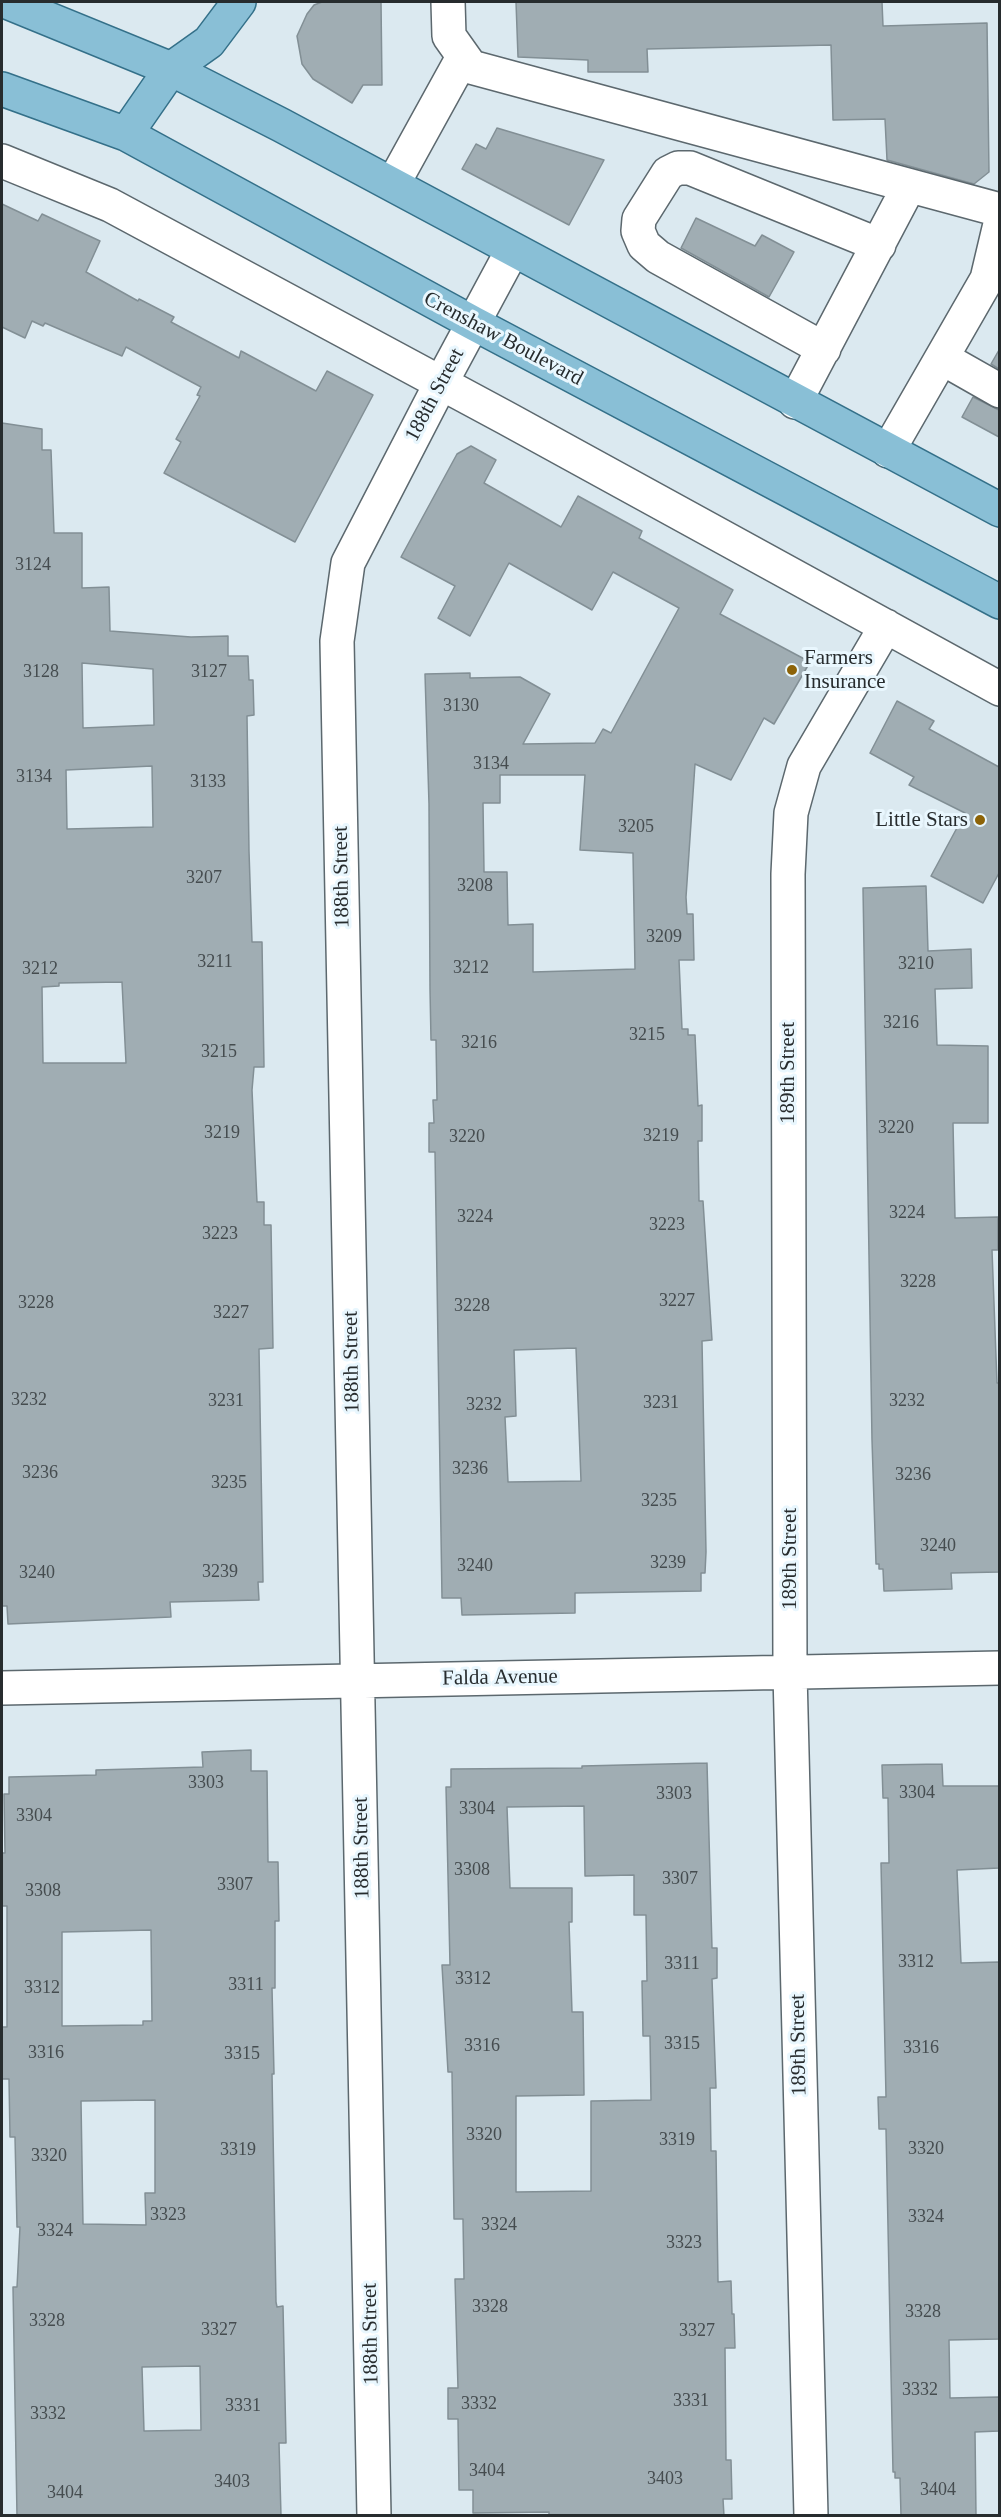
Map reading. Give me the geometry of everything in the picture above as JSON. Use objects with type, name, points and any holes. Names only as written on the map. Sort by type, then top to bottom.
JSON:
[{"type":"main road","points":[[7,2],[171,69],[393,184],[512,251],[999,510]]},
{"type":"main road","points":[[126,134],[171,69],[208,42],[239,2]]},
{"type":"main road","name":"Crenshaw Boulevard","points":[[2,89],[126,134],[473,323],[999,602]]},
{"type":"street","points":[[447,2],[448,36],[471,67],[999,210]]},
{"type":"street","points":[[393,184],[464,57]]},
{"type":"street","points":[[2,161],[110,205],[441,383],[999,689]]},
{"type":"street","points":[[824,349],[658,257],[644,245],[638,231],[639,219],[668,173],[678,168],[690,168],[879,245]]},
{"type":"street","points":[[795,402],[909,186]]},
{"type":"street","points":[[888,451],[987,279],[997,245]]},
{"type":"street","name":"188th Street","points":[[374,2516],[337,641],[348,563],[512,251]]},
{"type":"street","points":[[942,358],[999,392]]},
{"type":"street","name":"189th Street","points":[[811,2516],[790,1672],[788,874],[791,813],[804,766],[886,626]]},
{"type":"street","name":"Falda Avenue","points":[[2,1688],[999,1668]]},
{"type":"building","points":[[322,2],[381,2],[382,85],[363,85],[352,103],[313,79],[302,64],[297,36],[307,14],[314,5]]},
{"type":"building","points":[[516,2],[882,2],[883,26],[987,23],[989,172],[974,184],[887,160],[885,119],[833,120],[831,45],[647,49],[648,72],[588,72],[588,60],[518,57]]},
{"type":"building","points":[[497,128],[604,160],[569,225],[462,169],[476,144],[486,149]]},
{"type":"building","points":[[2,204],[38,221],[42,214],[100,241],[86,272],[138,301],[139,299],[174,317],[171,322],[239,358],[241,351],[316,391],[327,371],[373,395],[295,542],[164,473],[181,442],[176,439],[200,396],[197,395],[201,387],[126,347],[122,356],[45,323],[43,326],[32,321],[25,338],[2,327]]},
{"type":"building","points":[[696,218],[755,246],[762,235],[794,252],[769,297],[681,248]]},
{"type":"building","points":[[999,350],[999,369],[991,364]]},
{"type":"building","points":[[973,397],[999,410],[999,437],[962,417]]},
{"type":"building","points":[[2,423],[42,429],[42,450],[51,450],[54,533],[82,533],[82,588],[109,587],[110,631],[191,637],[228,636],[228,656],[248,656],[249,680],[253,680],[254,715],[247,716],[252,942],[262,942],[264,1067],[254,1067],[252,1090],[257,1202],[264,1202],[264,1225],[271,1225],[273,1348],[259,1349],[263,1582],[258,1582],[259,1600],[170,1602],[171,1617],[8,1624],[7,1606],[2,1606]],"holes":[[[82,663],[153,669],[154,725],[83,728]],[[152,766],[153,827],[67,829],[66,770]],[[122,982],[126,1063],[43,1063],[42,987],[59,986],[59,983]]]},
{"type":"building","points":[[471,446],[496,460],[484,483],[561,527],[578,496],[642,531],[639,538],[733,590],[720,614],[810,662],[774,724],[764,718],[731,780],[695,764],[686,897],[687,914],[693,914],[694,960],[679,960],[682,1029],[688,1029],[688,1035],[695,1035],[698,1106],[702,1105],[702,1141],[698,1141],[699,1201],[703,1201],[712,1340],[702,1341],[706,1552],[705,1573],[701,1573],[701,1591],[575,1593],[575,1613],[462,1615],[461,1598],[442,1598],[435,1152],[429,1152],[429,1123],[434,1123],[433,1100],[437,1100],[436,1040],[431,1040],[429,804],[425,674],[470,673],[470,678],[520,677],[550,694],[523,744],[595,743],[603,729],[611,733],[679,608],[613,572],[592,610],[509,563],[470,636],[438,618],[455,586],[401,557],[457,454]],"holes":[[[500,775],[585,775],[580,850],[633,853],[635,969],[533,972],[533,924],[508,925],[507,872],[484,872],[483,803],[500,803]],[[576,1348],[581,1481],[508,1482],[505,1417],[516,1416],[514,1350]]]},
{"type":"building","points":[[897,701],[934,721],[929,729],[999,767],[999,873],[983,903],[931,876],[965,813],[909,785],[914,777],[870,753]]},
{"type":"building","points":[[926,886],[928,951],[971,949],[972,988],[935,989],[937,1045],[988,1046],[988,1123],[953,1123],[955,1218],[998,1217],[998,1250],[992,1250],[997,1383],[999,1383],[999,1572],[951,1573],[952,1589],[884,1591],[883,1569],[879,1569],[879,1564],[876,1564],[872,1440],[863,888]]},
{"type":"building","points":[[251,1750],[251,1771],[267,1771],[268,1862],[278,1862],[279,1921],[275,1921],[275,1988],[272,1988],[274,2074],[272,2074],[276,2302],[277,2307],[283,2306],[286,2443],[279,2443],[281,2516],[17,2516],[13,2287],[17,2287],[20,2227],[17,2227],[15,2137],[10,2137],[9,2079],[2,2079],[2,2027],[7,2027],[7,1906],[2,1906],[2,1853],[5,1853],[4,1794],[9,1794],[9,1777],[96,1775],[96,1770],[203,1767],[202,1752]],"holes":[[[151,1930],[152,2021],[143,2021],[143,2025],[62,2026],[62,1932]],[[155,2100],[155,2193],[145,2193],[146,2225],[83,2224],[81,2101]],[[200,2366],[201,2430],[144,2431],[142,2367]]]},
{"type":"building","points":[[707,1763],[712,1948],[717,1948],[717,1978],[712,1979],[716,2088],[710,2088],[711,2151],[716,2151],[718,2282],[731,2281],[735,2348],[725,2348],[726,2460],[731,2460],[732,2499],[723,2499],[724,2516],[549,2516],[549,2512],[473,2513],[473,2490],[459,2490],[458,2419],[448,2419],[448,2388],[458,2388],[455,2279],[464,2279],[463,2219],[454,2219],[452,2072],[448,2072],[442,1965],[450,1965],[446,1787],[451,1787],[451,1769],[582,1768],[582,1766]],"holes":[[[584,1806],[585,1876],[634,1875],[634,1915],[646,1915],[647,1981],[642,1981],[643,2036],[650,2036],[651,2100],[591,2101],[591,2191],[516,2192],[516,2096],[584,2095],[583,2012],[572,2012],[569,1922],[572,1922],[572,1888],[510,1888],[507,1807]]]},
{"type":"building","points":[[942,1764],[943,1786],[999,1786],[999,1868],[957,1870],[961,1963],[999,1962],[999,2339],[949,2340],[950,2398],[999,2397],[999,2431],[975,2432],[976,2516],[901,2516],[900,2478],[895,2478],[895,2472],[893,2472],[886,2129],[879,2129],[878,2097],[886,2097],[881,1863],[889,1863],[888,1798],[883,1798],[882,1765]]},
{"type":"place","name":"Farmers Insurance","points":[[792,670]]},
{"type":"place","name":"Little Stars","points":[[980,820]]}]
